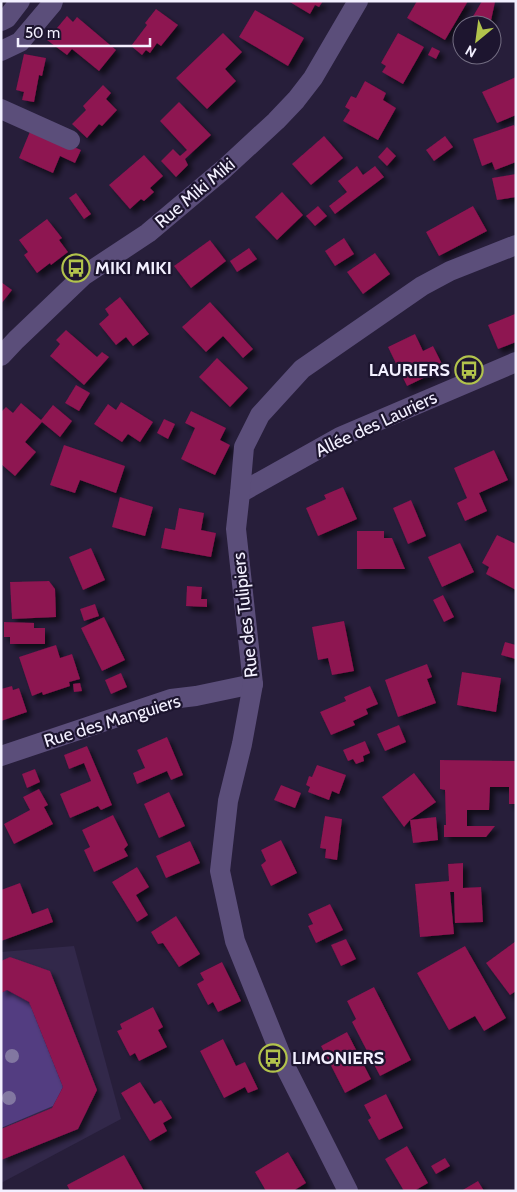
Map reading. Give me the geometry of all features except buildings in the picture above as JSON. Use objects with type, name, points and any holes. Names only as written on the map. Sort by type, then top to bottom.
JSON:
[{"type":"street","points":[[1,21],[7,18],[20,1]]},
{"type":"street","points":[[1,51],[20,42],[53,1]]},
{"type":"street","name":"Rue Miki Miki","points":[[1,356],[83,276],[148,232],[224,169],[276,121],[313,78],[358,1]]},
{"type":"street","points":[[1,109],[70,140]]},
{"type":"street","name":"Rue des Tulipiers","points":[[348,1191],[286,1068],[235,941],[220,871],[228,801],[242,744],[253,684],[236,529],[244,447],[260,415],[302,369],[422,286],[450,271],[516,245]]},
{"type":"street","name":"Allée des Lauriers","points":[[240,493],[340,437],[516,362]]},
{"type":"street","name":"Rue des Manguiers","points":[[1,756],[172,699],[253,684]]},
{"type":"shaded area","points":[[74,946],[121,1119],[1,1183],[1,952]]},
{"type":"shaded area","points":[[7,990],[29,1002],[63,1087],[53,1106],[1,1128],[1,993]]},
{"type":"place","name":"MIKI MIKI","points":[[76,268]]},
{"type":"place","name":"LAURIERS","points":[[469,370]]},
{"type":"place","name":"LIMONIERS","points":[[273,1058]]}]
